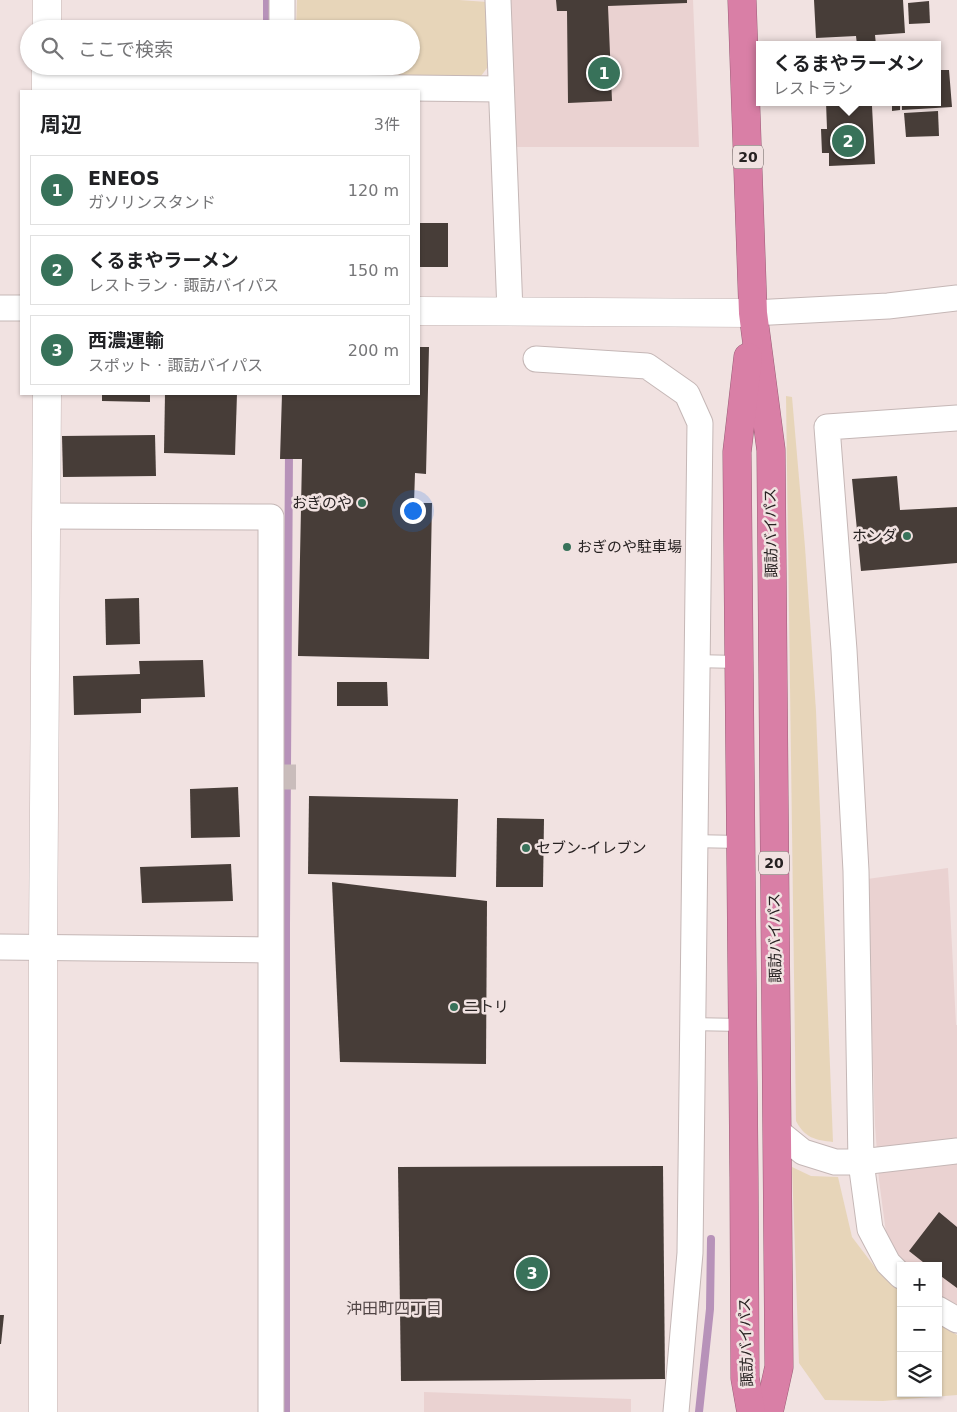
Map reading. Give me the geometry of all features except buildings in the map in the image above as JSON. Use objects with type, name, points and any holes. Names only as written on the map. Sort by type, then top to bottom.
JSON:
[{"type":"highway","name":"諏訪バイパス","points":[[742,0],[752,313],[771,450],[779,1367],[769,1412]]},
{"type":"highway","name":"諏訪バイパス","points":[[751,1412],[745,1378],[737,452],[752,313]]},
{"type":"street","points":[[47,0],[47,20]]},
{"type":"street","points":[[282,0],[282,20]]},
{"type":"street","points":[[498,0],[510,312]]},
{"type":"street","points":[[46,81],[282,77],[501,89]]},
{"type":"street","points":[[420,311],[752,313],[888,306],[957,298]]},
{"type":"street","points":[[0,308],[20,308]]},
{"type":"street","points":[[536,359],[648,366],[687,394],[700,423],[693,661],[687,1024],[690,1253],[676,1412]]},
{"type":"street","points":[[43,1412],[43,947],[47,395]]},
{"type":"street","points":[[897,1272],[888,1263],[870,1229],[861,1162],[856,871],[843,640],[827,427],[957,418]]},
{"type":"street","points":[[46,516],[271,517],[271,1412]]},
{"type":"street","points":[[0,947],[270,950]]},
{"type":"street","points":[[777,1131],[803,1152],[835,1162],[861,1162],[957,1151]]},
{"type":"street","points":[[942,1311],[957,1320]]},
{"type":"lane","points":[[693,661],[740,662]]},
{"type":"lane","points":[[690,841],[741,842]]},
{"type":"lane","points":[[687,1024],[743,1025]]},
{"type":"shaded area","points":[[297,0],[459,0],[487,2],[487,68],[481,76],[394,75],[420,75],[420,20],[296,20]]},
{"type":"shaded area","points":[[511,0],[693,0],[699,147],[514,147]]},
{"type":"shaded area","points":[[786,396],[792,397],[805,547],[816,711],[833,1142],[807,1135],[796,1121]]},
{"type":"shaded area","points":[[948,868],[957,1025],[957,1307],[942,1297],[942,1262],[903,1262],[887,1240],[879,1180],[875,1125],[867,879]]},
{"type":"shaded area","points":[[792,1167],[811,1176],[838,1177],[852,1237],[874,1266],[897,1288],[897,1397],[932,1397],[883,1401],[825,1400],[799,1363]]},
{"type":"shaded area","points":[[942,1326],[957,1335],[957,1395],[942,1396]]},
{"type":"shaded area","points":[[424,1392],[631,1399],[631,1412],[424,1412]]},
{"type":"waterway","points":[[267,0],[267,20]]},
{"type":"waterway","points":[[286,1412],[286,924],[289,451]]},
{"type":"waterway","points":[[699,1412],[710,1309],[711,1239]]},
{"type":"tunnel","points":[[271,777],[300,777]]},
{"type":"place","name":"ENEOS","points":[[604,73]]},
{"type":"place","name":"くるまやラーメン","points":[[848,141]]},
{"type":"place","name":"おぎのや","points":[[362,503]]},
{"type":"place","name":"ホンダ","points":[[907,536]]},
{"type":"place","name":"おぎのや駐車場","points":[[567,547]]},
{"type":"place","name":"セブン-イレブン","points":[[526,848]]},
{"type":"place","name":"ニトリ","points":[[454,1007]]},
{"type":"place","name":"西濃運輸","points":[[532,1273]]},
{"type":"district","name":"沖田町四丁目","points":[[394,1308]]}]
